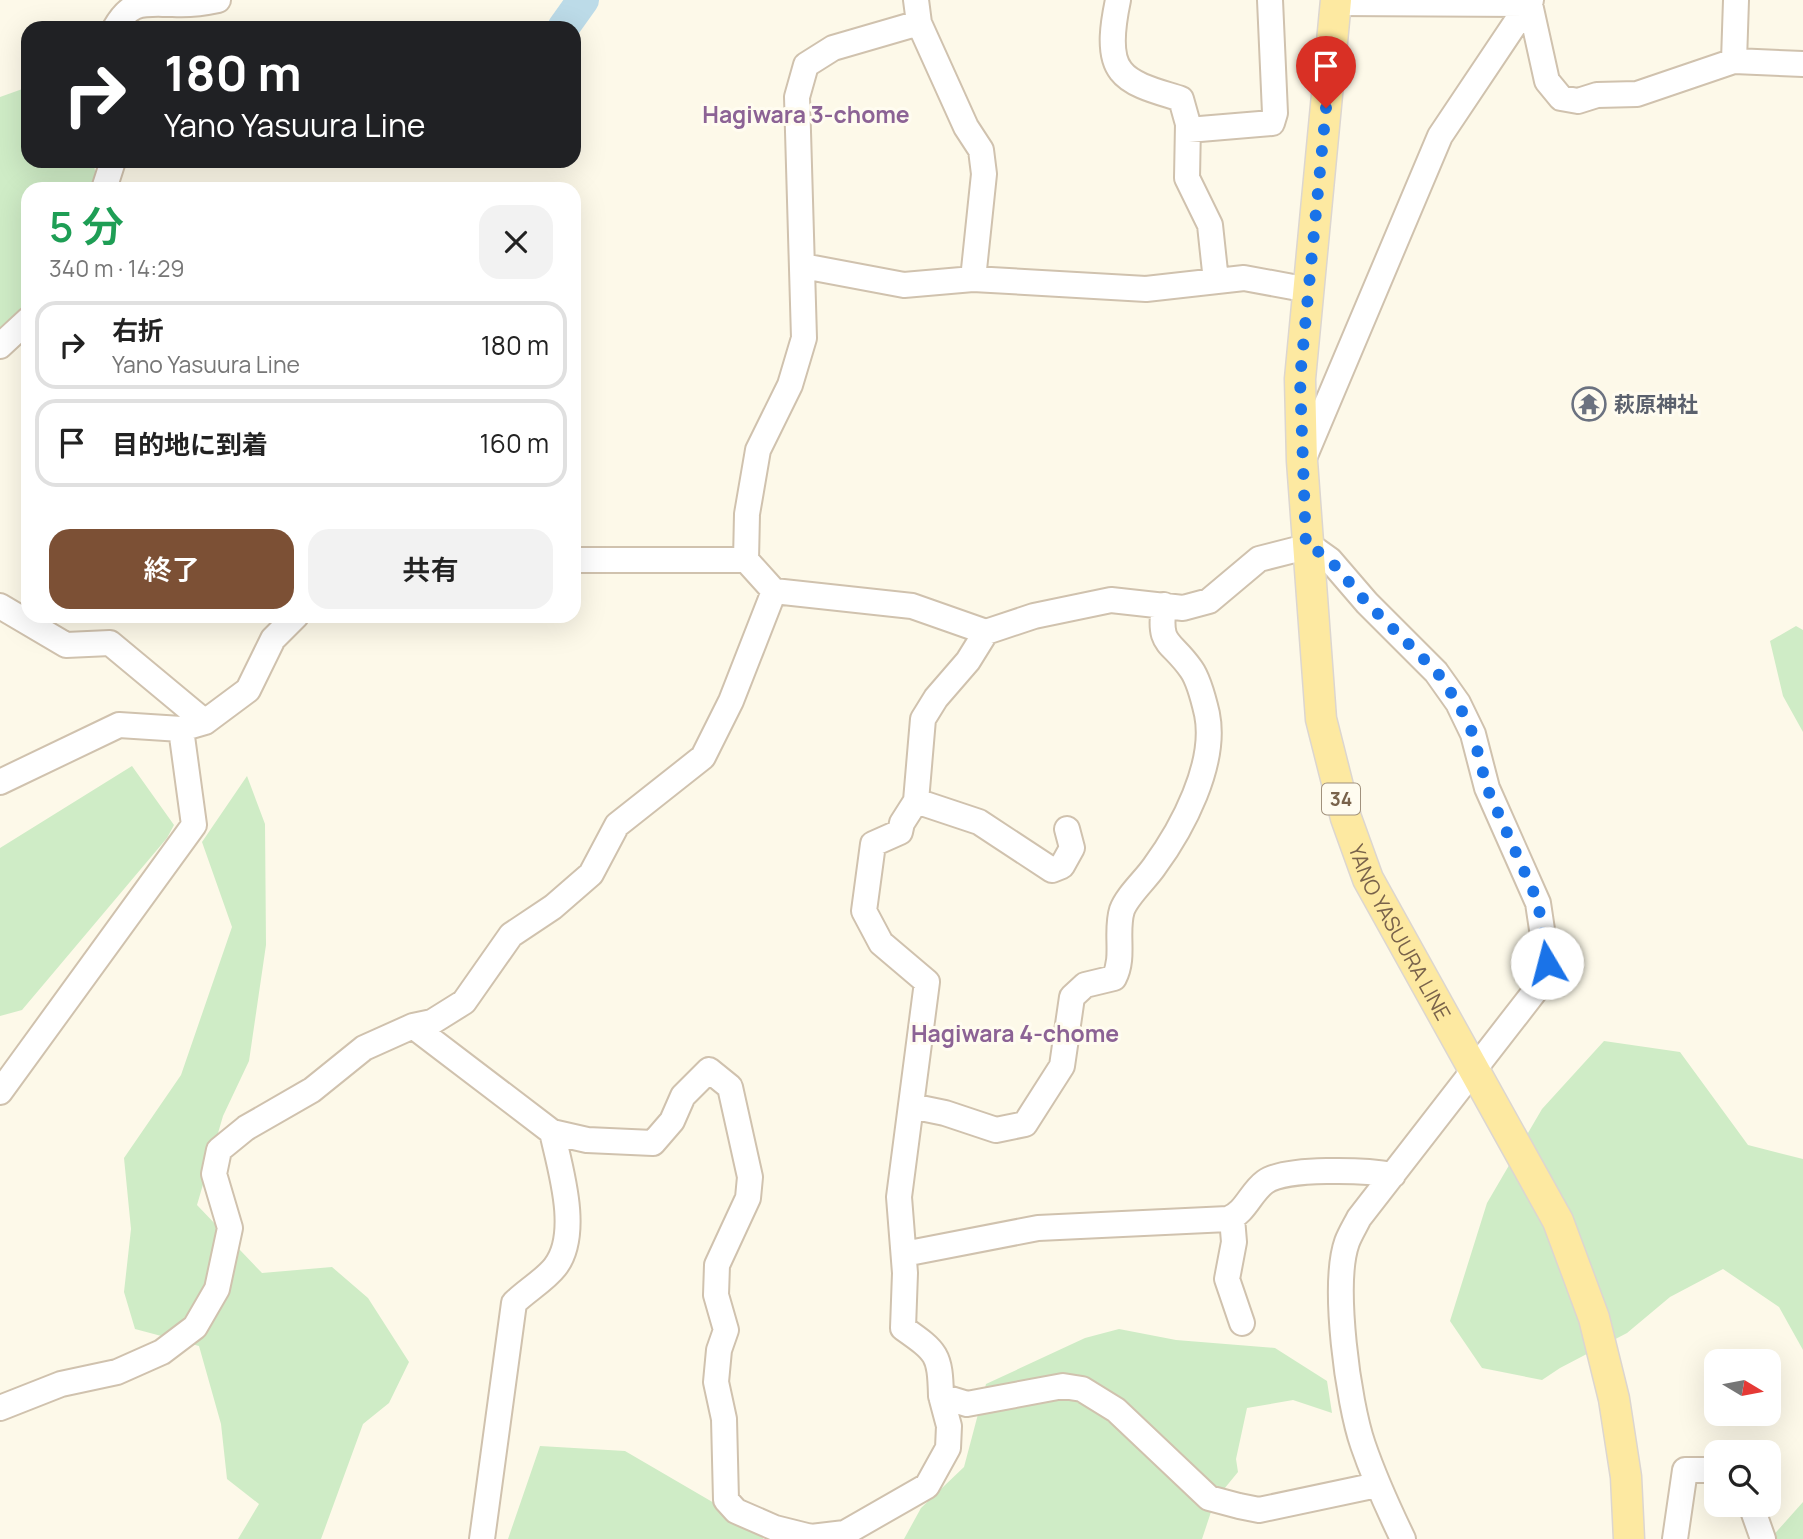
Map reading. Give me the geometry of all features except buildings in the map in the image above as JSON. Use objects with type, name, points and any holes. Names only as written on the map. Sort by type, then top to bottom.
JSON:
[{"type":"main road","name":"YANO YASUURA LINE","points":[[1336,2],[1300,379],[1306,547],[1321,719],[1346,818],[1368,879],[1559,1222],[1594,1318],[1614,1399],[1626,1477],[1629,1539]]},
{"type":"street","points":[[118,21],[123,10],[141,0],[173,5],[218,0]]},
{"type":"street","points":[[1118,0],[1114,20],[1115,54],[1121,71],[1142,85],[1181,99],[1188,130],[1186,178],[1210,225],[1216,281]]},
{"type":"street","points":[[1188,130],[1272,124],[1275,113],[1270,0]]},
{"type":"street","points":[[1734,61],[1736,0]]},
{"type":"street","points":[[1336,2],[1531,2]]},
{"type":"street","points":[[1531,2],[1547,81],[1561,98],[1578,101],[1597,95],[1637,94],[1734,61],[1803,64]]},
{"type":"street","points":[[1302,461],[1440,136],[1531,2]]},
{"type":"street","points":[[974,279],[984,174],[981,150],[966,127],[917,11],[833,48],[806,65],[796,97],[804,338],[790,385],[758,450],[747,514],[746,560],[774,592],[912,606],[986,632],[1055,611],[1111,600],[1183,608],[1209,601],[1259,559],[1306,547],[1316,550],[1330,560],[1367,603],[1437,672],[1458,703],[1473,734],[1487,788],[1538,902],[1547,963],[1539,986],[1359,1219],[1347,1243],[1342,1272],[1348,1376],[1362,1444],[1402,1539]]},
{"type":"street","points":[[803,266],[904,285],[974,279],[1146,289],[1244,278],[1309,290]]},
{"type":"street","points":[[0,346],[21,326]]},
{"type":"street","points":[[581,560],[746,560]]},
{"type":"street","points":[[0,1408],[61,1384],[117,1372],[162,1352],[195,1327],[217,1289],[230,1228],[214,1174],[219,1150],[246,1128],[312,1090],[364,1048],[413,1026],[432,1021],[464,1002],[511,935],[553,906],[591,874],[617,825],[703,757],[731,701],[774,592]]},
{"type":"street","points":[[911,1106],[945,1113],[996,1130],[1026,1124],[1062,1066],[1072,997],[1085,985],[1114,978],[1119,969],[1122,910],[1166,850],[1190,809],[1206,756],[1207,716],[1192,670],[1168,644],[1160,630],[1164,605]]},
{"type":"street","points":[[0,606],[21,618]]},
{"type":"street","points":[[0,1092],[194,825],[193,726],[110,643],[66,645],[29,623]]},
{"type":"street","points":[[0,782],[119,725],[193,726],[248,690],[273,639],[289,623]]},
{"type":"street","points":[[413,1026],[552,1132],[587,1140],[653,1143],[672,1121],[683,1096],[709,1070],[730,1087],[750,1177],[748,1198],[718,1265],[717,1275],[716,1295],[726,1330],[719,1350],[716,1382],[724,1419],[726,1500],[736,1511],[775,1528],[811,1537],[845,1533],[899,1505],[928,1486],[948,1448],[948,1426],[940,1396],[940,1367],[931,1348],[903,1328],[904,1254],[899,1197],[927,982],[881,943],[864,911],[873,844],[900,832],[902,823],[916,802],[923,719],[936,698],[968,662],[986,632]]},
{"type":"street","points":[[916,802],[979,822],[1052,870],[1062,866],[1072,848],[1067,829]]},
{"type":"street","points":[[482,1539],[514,1303],[556,1266],[568,1233],[565,1191],[552,1132]]},
{"type":"street","points":[[904,1254],[1038,1228],[1232,1218],[1238,1215],[1262,1184],[1276,1175],[1364,1169],[1393,1175]]},
{"type":"street","points":[[1232,1218],[1234,1242],[1227,1279],[1242,1323]]},
{"type":"street","points":[[940,1396],[967,1404],[1063,1385],[1082,1389],[1116,1410],[1209,1498],[1239,1506],[1259,1510],[1377,1485]]},
{"type":"street","points":[[1675,1539],[1685,1470],[1704,1470]]},
{"type":"street","points":[[1755,1517],[1763,1539]]},
{"type":"green space","points":[[21,90],[21,168],[94,168],[97,182],[21,182],[21,310],[0,333],[0,97]]},
{"type":"green space","points":[[1796,626],[1803,630],[1803,732],[1783,696],[1770,641]]},
{"type":"green space","points":[[132,766],[174,825],[167,838],[22,1010],[0,1016],[0,848]]},
{"type":"green space","points":[[247,776],[265,824],[266,945],[249,1061],[223,1116],[197,1205],[262,1273],[332,1267],[368,1298],[409,1362],[389,1403],[363,1424],[321,1539],[238,1539],[259,1504],[227,1479],[221,1424],[199,1346],[135,1329],[124,1292],[131,1229],[124,1158],[181,1075],[232,927],[202,842]]},
{"type":"green space","points":[[1604,1041],[1680,1052],[1748,1145],[1803,1159],[1803,1350],[1779,1307],[1723,1269],[1670,1297],[1627,1333],[1542,1380],[1482,1368],[1450,1321],[1487,1203],[1542,1109]]},
{"type":"green space","points":[[1119,1329],[1176,1340],[1275,1348],[1327,1381],[1332,1413],[1293,1400],[1247,1408],[1236,1459],[1238,1472],[1215,1500],[1202,1539],[904,1539],[921,1508],[964,1467],[986,1384],[1085,1338]]},
{"type":"green space","points":[[540,1446],[625,1451],[733,1514],[764,1539],[508,1539]]},
{"type":"green space","points":[[1803,1502],[1803,1539],[1770,1539]]},
{"type":"waterway","points":[[568,21],[583,0]]},
{"type":"place","name":"萩原神社","points":[[1589,404]]},
{"type":"district","name":"Hagiwara 3-chome","points":[[806,114]]},
{"type":"district","name":"Hagiwara 4-chome","points":[[1015,1033]]},
{"type":"route","points":[[1326,108],[1300,379],[1306,547],[1316,550],[1330,560],[1367,603],[1437,672],[1458,703],[1473,734],[1487,788],[1538,902],[1547,963]]}]
